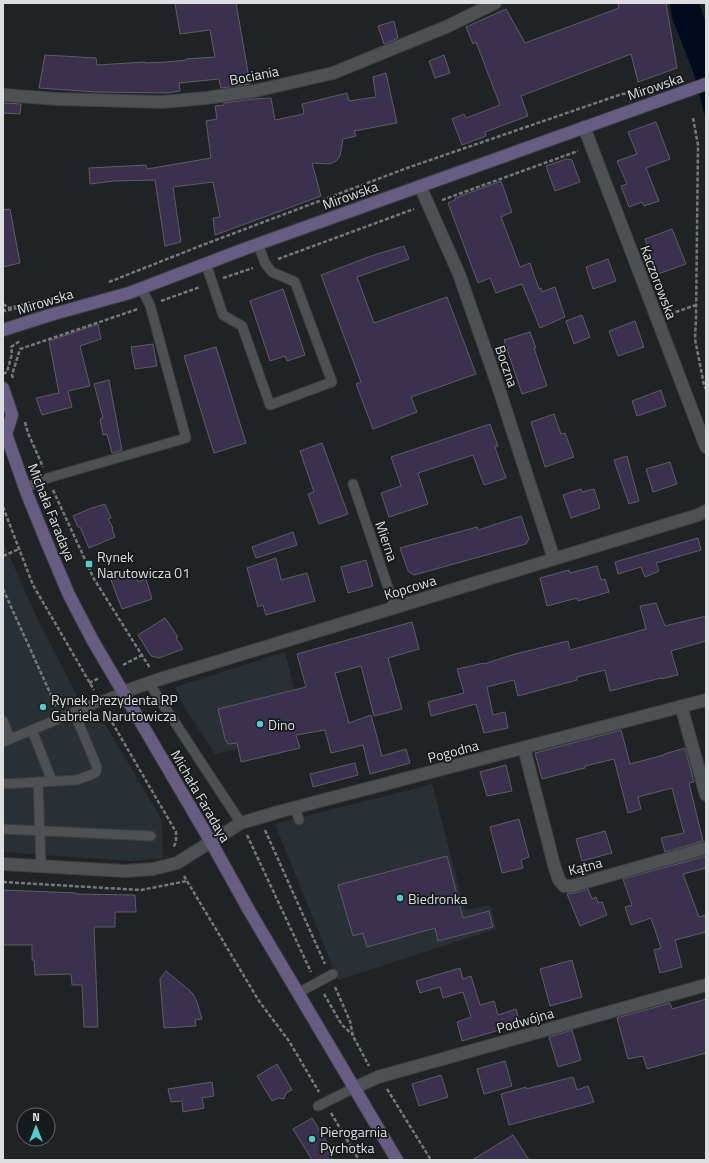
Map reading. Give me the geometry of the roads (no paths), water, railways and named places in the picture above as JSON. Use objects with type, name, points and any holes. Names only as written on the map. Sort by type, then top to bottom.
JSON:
[{"type":"street","name":"Bociania","points":[[3,94],[58,99],[162,102],[255,91],[333,73],[446,27],[495,3]]},
{"type":"street","name":"Mirowska","points":[[3,330],[129,293],[258,244],[706,84]]},
{"type":"street","name":"Kaczorowska","points":[[584,127],[706,447]]},
{"type":"street","name":"Boczna","points":[[420,186],[459,274],[500,393],[554,559]]},
{"type":"street","name":"Michała Faradaya","points":[[3,388],[12,415],[4,433],[69,595],[123,692],[211,842],[250,912],[397,1160]]},
{"type":"street","name":"Kopcowa","points":[[123,692],[698,515],[706,511]]},
{"type":"street","name":"Pogodna","points":[[211,842],[241,823],[295,807],[706,700]]},
{"type":"street","points":[[681,706],[706,795]]},
{"type":"street","name":"Kątna","points":[[524,748],[554,865],[559,880],[564,886],[572,886],[706,848]]},
{"type":"street","points":[[3,864],[125,871],[153,869],[177,863],[211,842]]},
{"type":"street","name":"Podwójna","points":[[354,1088],[378,1077],[706,985]]},
{"type":"lane","points":[[206,264],[223,315],[242,326],[270,405],[332,382],[295,282],[272,272],[265,263],[258,244]]},
{"type":"lane","points":[[25,488],[48,478],[186,438],[150,305],[140,288]]},
{"type":"lane","name":"Mierna","points":[[353,484],[395,608]]},
{"type":"lane","points":[[149,683],[241,823]]},
{"type":"lane","points":[[3,721],[7,740],[123,692]]},
{"type":"lane","points":[[3,784],[76,780],[96,772],[97,767],[74,712]]},
{"type":"lane","points":[[32,730],[52,781]]},
{"type":"lane","points":[[38,782],[41,866]]},
{"type":"lane","points":[[295,807],[299,820]]},
{"type":"lane","points":[[3,829],[151,836]]},
{"type":"lane","points":[[298,993],[333,974]]},
{"type":"lane","points":[[322,1104],[354,1088]]},
{"type":"water","points":[[670,3],[699,3],[706,22],[706,121],[694,74],[672,18]]},
{"type":"place","name":"Rynek Narutowicza 01","points":[[89,564]]},
{"type":"place","name":"Rynek Prezydenta RP Gabriela Narutowicza","points":[[43,707]]},
{"type":"place","name":"Dino","points":[[260,724]]},
{"type":"place","name":"Biedronka","points":[[400,898]]},
{"type":"place","name":"Pierogarnia Pychotka","points":[[312,1139]]}]
